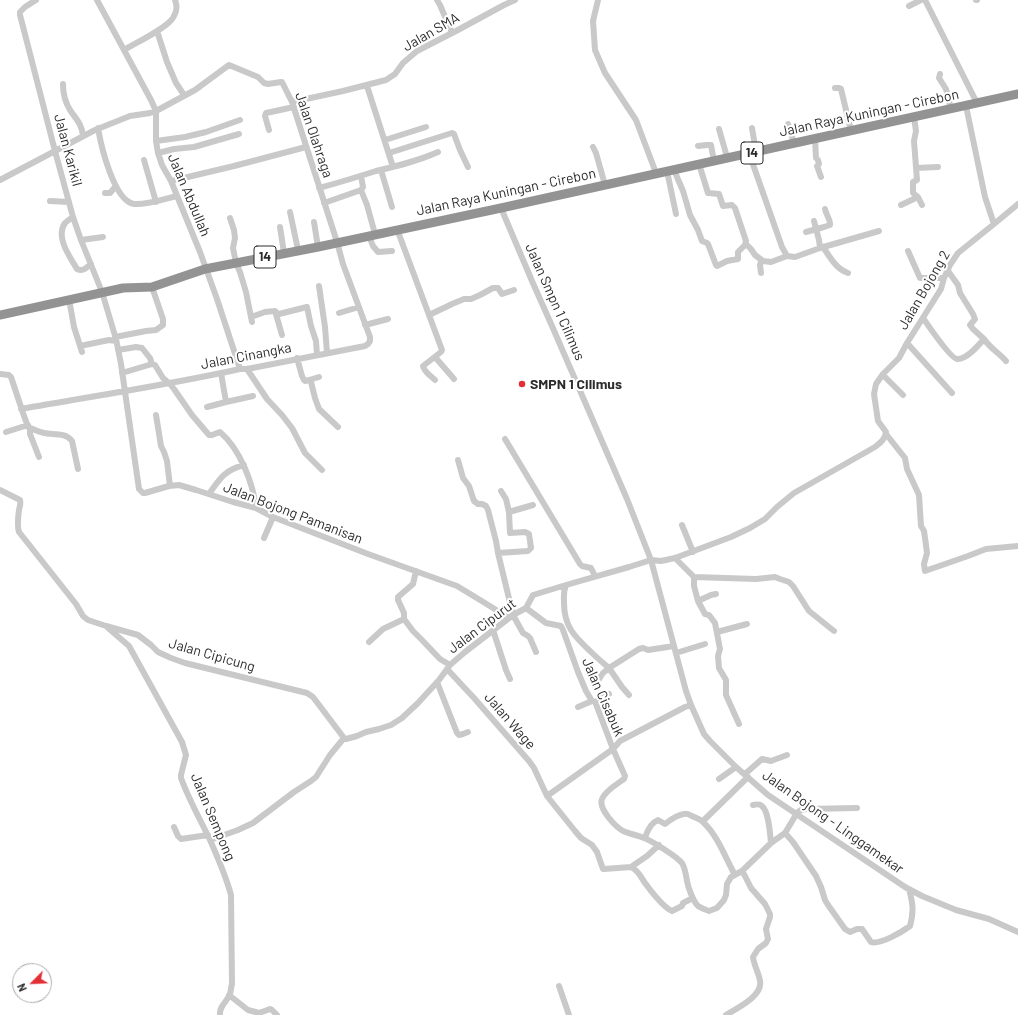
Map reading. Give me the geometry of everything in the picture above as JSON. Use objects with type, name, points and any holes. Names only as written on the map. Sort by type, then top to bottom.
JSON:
[{"type":"highway","name":"Jalan Raya Kuningan - Cirebon","points":[[0,315],[123,288],[152,287],[205,269],[318,247],[501,208],[1018,94]]},
{"type":"street","points":[[23,0],[25,7],[36,0]]},
{"type":"street","name":"Jalan Abdullah","points":[[98,0],[156,111],[156,141],[162,165],[171,181],[193,234],[243,369],[292,428],[305,453],[322,470]]},
{"type":"street","points":[[124,50],[168,24],[175,15],[177,4],[176,0]]},
{"type":"street","points":[[437,0],[452,33]]},
{"type":"street","name":"Jalan SMA","points":[[268,130],[265,116],[266,113],[293,104],[386,80],[395,74],[403,63],[417,51],[515,0]]},
{"type":"street","points":[[598,0],[593,21],[595,50],[605,73],[636,120],[656,173]]},
{"type":"street","points":[[909,6],[921,0]]},
{"type":"street","points":[[925,0],[977,103]]},
{"type":"street","name":"Jalan Karikil","points":[[25,7],[20,12],[20,15],[55,151],[73,217],[102,292]]},
{"type":"street","points":[[157,31],[167,62],[176,83],[184,95]]},
{"type":"street","name":"Jalan Olahraga","points":[[0,180],[98,128],[130,116],[156,111],[195,90],[229,66],[258,77],[268,84],[282,82],[293,104],[337,242]]},
{"type":"street","points":[[940,74],[951,109]]},
{"type":"street","points":[[63,84],[63,94],[69,108],[82,127],[83,136]]},
{"type":"street","points":[[367,86],[393,167]]},
{"type":"street","points":[[835,88],[840,89],[851,131]]},
{"type":"street","points":[[966,106],[985,197],[994,224]]},
{"type":"street","points":[[914,117],[916,131],[914,141],[917,180],[914,182],[914,193],[922,205]]},
{"type":"street","points":[[156,141],[185,138],[240,120]]},
{"type":"street","points":[[788,124],[794,143]]},
{"type":"street","points":[[385,140],[426,127]]},
{"type":"street","points":[[98,128],[105,161],[116,186],[127,201],[133,204],[145,204],[177,196]]},
{"type":"street","points":[[752,128],[753,152],[780,241],[784,253],[787,256]]},
{"type":"street","points":[[719,129],[727,157]]},
{"type":"street","points":[[389,153],[452,133],[454,134],[468,167]]},
{"type":"street","points":[[158,153],[174,149],[194,147],[239,134]]},
{"type":"street","points":[[815,138],[817,166],[821,177]]},
{"type":"street","points":[[698,146],[711,145],[714,161]]},
{"type":"street","points":[[171,181],[306,147]]},
{"type":"street","points":[[593,147],[605,185]]},
{"type":"street","points":[[319,188],[409,163],[438,152]]},
{"type":"street","points":[[144,160],[156,202]]},
{"type":"street","points":[[699,164],[708,193],[719,194],[723,206],[732,205],[735,208],[746,244],[755,255],[763,261],[771,262],[787,256],[796,257],[879,231]]},
{"type":"street","points":[[916,168],[938,167]]},
{"type":"street","points":[[381,170],[392,207]]},
{"type":"street","points":[[671,170],[683,191],[690,215],[702,241],[707,242],[708,244],[716,266],[727,261],[738,259],[738,252],[746,244]]},
{"type":"street","points":[[671,170],[676,214]]},
{"type":"street","points":[[361,176],[363,187],[361,190],[367,205],[373,246],[380,252],[392,251]]},
{"type":"street","points":[[105,193],[110,193],[116,186]]},
{"type":"street","points":[[324,203],[361,190]]},
{"type":"street","points":[[901,205],[918,198]]},
{"type":"street","points":[[50,202],[69,202]]},
{"type":"street","name":"Jalan Bojong 2","points":[[1018,204],[958,253],[950,265],[941,289],[896,362],[876,384],[874,394],[878,421],[885,430],[886,434],[905,458],[907,469],[919,495],[921,526],[924,531],[926,545],[924,564],[926,571],[986,549],[1018,546]]},
{"type":"street","name":"Jalan Smpn 1 Cilimus","points":[[501,208],[624,492],[651,560]]},
{"type":"street","points":[[806,232],[830,225],[831,221],[825,210]]},
{"type":"street","points":[[290,212],[298,250]]},
{"type":"street","points":[[73,217],[65,223],[62,229],[63,245],[77,269],[84,270],[91,264]]},
{"type":"street","points":[[230,218],[234,230],[236,263],[246,292],[251,319],[265,312],[275,311],[279,314],[307,307],[316,341],[317,355]]},
{"type":"street","points":[[814,221],[822,248],[838,267],[843,272],[848,274]]},
{"type":"street","points":[[314,222],[318,247]]},
{"type":"street","points":[[280,227],[284,253]]},
{"type":"street","points":[[397,229],[442,349],[441,352],[423,366],[424,370],[435,380]]},
{"type":"street","points":[[81,240],[103,237]]},
{"type":"street","name":"Jalan Cinangka","points":[[22,409],[170,384],[368,344],[370,337],[343,264],[337,242]]},
{"type":"street","points":[[908,251],[920,278],[944,278]]},
{"type":"street","points":[[761,273],[760,265],[763,261]]},
{"type":"street","points":[[948,270],[958,285],[960,293],[975,319],[970,325],[984,339],[988,346],[998,352],[1006,361]]},
{"type":"street","points":[[319,286],[327,353]]},
{"type":"street","points":[[69,299],[74,327],[81,349],[109,340],[156,330],[163,325],[163,319],[152,287]]},
{"type":"street","points":[[428,315],[464,299],[473,298],[493,288],[498,288],[502,294],[514,290]]},
{"type":"street","name":"Jalan Bojong Pamanisan","points":[[102,292],[116,339],[139,490],[145,493],[179,485],[256,508],[273,517],[456,586],[511,616]]},
{"type":"street","points":[[339,313],[358,307]]},
{"type":"street","points":[[275,311],[282,335]]},
{"type":"street","points":[[923,318],[954,358],[959,359],[975,350],[984,339]]},
{"type":"street","points":[[365,325],[388,319]]},
{"type":"street","points":[[907,343],[952,393]]},
{"type":"street","points":[[118,350],[136,347],[142,348],[150,358],[152,364],[170,384],[192,415],[209,435],[218,432],[226,438],[244,465],[255,498],[256,508]]},
{"type":"street","points":[[435,357],[454,379]]},
{"type":"street","points":[[297,358],[302,378],[305,381],[319,377]]},
{"type":"street","points":[[122,373],[152,364]]},
{"type":"street","points":[[221,373],[226,402]]},
{"type":"street","points":[[0,374],[9,375],[11,377],[39,457]]},
{"type":"street","points":[[884,374],[884,376],[903,395]]},
{"type":"street","points":[[310,380],[314,398],[319,409],[338,427]]},
{"type":"street","points":[[207,407],[253,396]]},
{"type":"street","points":[[156,415],[161,446],[166,457],[170,486]]},
{"type":"street","points":[[6,432],[29,426],[42,433],[66,435],[72,441],[78,469]]},
{"type":"street","points":[[651,560],[661,561],[693,552],[731,537],[765,520],[777,507],[797,491],[875,447],[882,442],[886,434]]},
{"type":"street","points":[[505,439],[580,564],[591,568],[595,576]]},
{"type":"street","points":[[458,460],[463,478],[469,486],[474,501],[478,504],[486,506],[488,510],[496,541],[511,616],[523,633],[530,638],[536,652]]},
{"type":"street","points":[[209,494],[221,477],[236,467],[244,465]]},
{"type":"street","name":"Jalan Cipicung","points":[[0,490],[20,500],[18,530],[21,536],[76,604],[83,616],[88,620],[108,628],[138,635],[158,652],[171,658],[307,693],[313,697],[344,738]]},
{"type":"street","points":[[498,553],[528,551],[531,548],[529,534],[525,532],[510,533],[509,512],[506,499],[501,491]]},
{"type":"street","points":[[509,512],[533,505]]},
{"type":"street","points":[[264,538],[273,517]]},
{"type":"street","points":[[682,525],[693,552]]},
{"type":"street","points":[[675,558],[694,577],[756,579],[775,577],[788,582],[793,586],[809,611],[834,631]]},
{"type":"street","name":"Jalan Cipurut","points":[[344,738],[346,739],[357,736],[391,725],[402,718],[418,704],[448,667],[511,616],[526,608],[533,596],[651,560]]},
{"type":"street","name":"Jalan Bojong - Linggamekar","points":[[651,560],[691,705],[704,734],[710,741],[736,767],[747,775],[768,795],[909,889],[956,910],[989,919],[1018,932]]},
{"type":"street","points":[[369,642],[384,629],[404,619],[404,613],[398,597],[413,584],[416,571]]},
{"type":"street","points":[[694,577],[694,586],[698,601],[705,614],[714,621],[720,649],[718,656],[719,668],[726,680],[726,695],[739,724]]},
{"type":"street","points":[[566,585],[563,592],[564,611],[574,636],[609,668],[622,688],[629,695]]},
{"type":"street","points":[[698,601],[716,594]]},
{"type":"street","name":"Jalan Cisabuk","points":[[526,608],[546,623],[561,626],[586,691],[596,704],[625,778],[608,790],[602,800],[602,805],[610,820],[616,826],[629,834],[645,838],[659,845],[682,863],[685,870],[687,884],[693,898],[698,906],[707,911],[717,908],[725,898],[728,881],[735,874]]},
{"type":"street","name":"Jalan Wage","points":[[404,619],[413,631],[448,667],[529,761],[534,768],[547,796],[575,831],[586,842],[592,845],[603,869],[631,867]]},
{"type":"street","points":[[717,632],[747,624]]},
{"type":"street","name":"Jalan Sempong","points":[[108,628],[129,646],[186,750],[181,778],[199,820],[209,837],[227,881],[231,895],[232,984],[229,995],[219,1012],[220,1015]]},
{"type":"street","points":[[493,630],[510,679]]},
{"type":"street","points":[[596,684],[609,668],[639,649],[675,649],[705,644]]},
{"type":"street","points":[[437,682],[457,733],[459,735],[468,732]]},
{"type":"street","points":[[578,707],[609,694]]},
{"type":"street","points":[[547,796],[613,749],[620,740],[691,705]]},
{"type":"street","points":[[174,828],[181,839],[209,837],[238,830],[253,823],[316,777],[330,755],[344,738]]},
{"type":"street","points":[[703,821],[762,759],[771,761],[787,756]]},
{"type":"street","points":[[719,779],[736,767]]},
{"type":"street","points":[[753,805],[756,804],[762,806],[767,814],[771,843]]},
{"type":"street","points":[[645,838],[650,826],[658,820],[665,824],[677,816],[685,814],[699,819],[703,821],[720,844],[735,874],[742,871],[771,843],[785,833],[797,813],[803,809],[857,808]]},
{"type":"street","points":[[785,833],[793,842],[816,876],[825,900],[842,925],[847,931],[850,932],[857,929],[862,929],[872,943],[876,943],[896,935],[910,926],[913,915],[913,902],[909,889]]},
{"type":"street","points":[[659,845],[647,856],[631,867],[637,871],[646,884],[669,910],[672,911],[679,908],[683,903],[693,898]]},
{"type":"street","points":[[726,1015],[757,994],[761,983],[752,957],[768,939],[766,929],[770,917],[769,911],[751,888],[742,871]]},
{"type":"street","points":[[559,986],[569,1015]]},
{"type":"street","points":[[229,995],[248,1010],[260,1014],[270,1009],[277,1015]]},
{"type":"place","name":"SMPN 1 Cilimus","points":[[522,384]]}]
